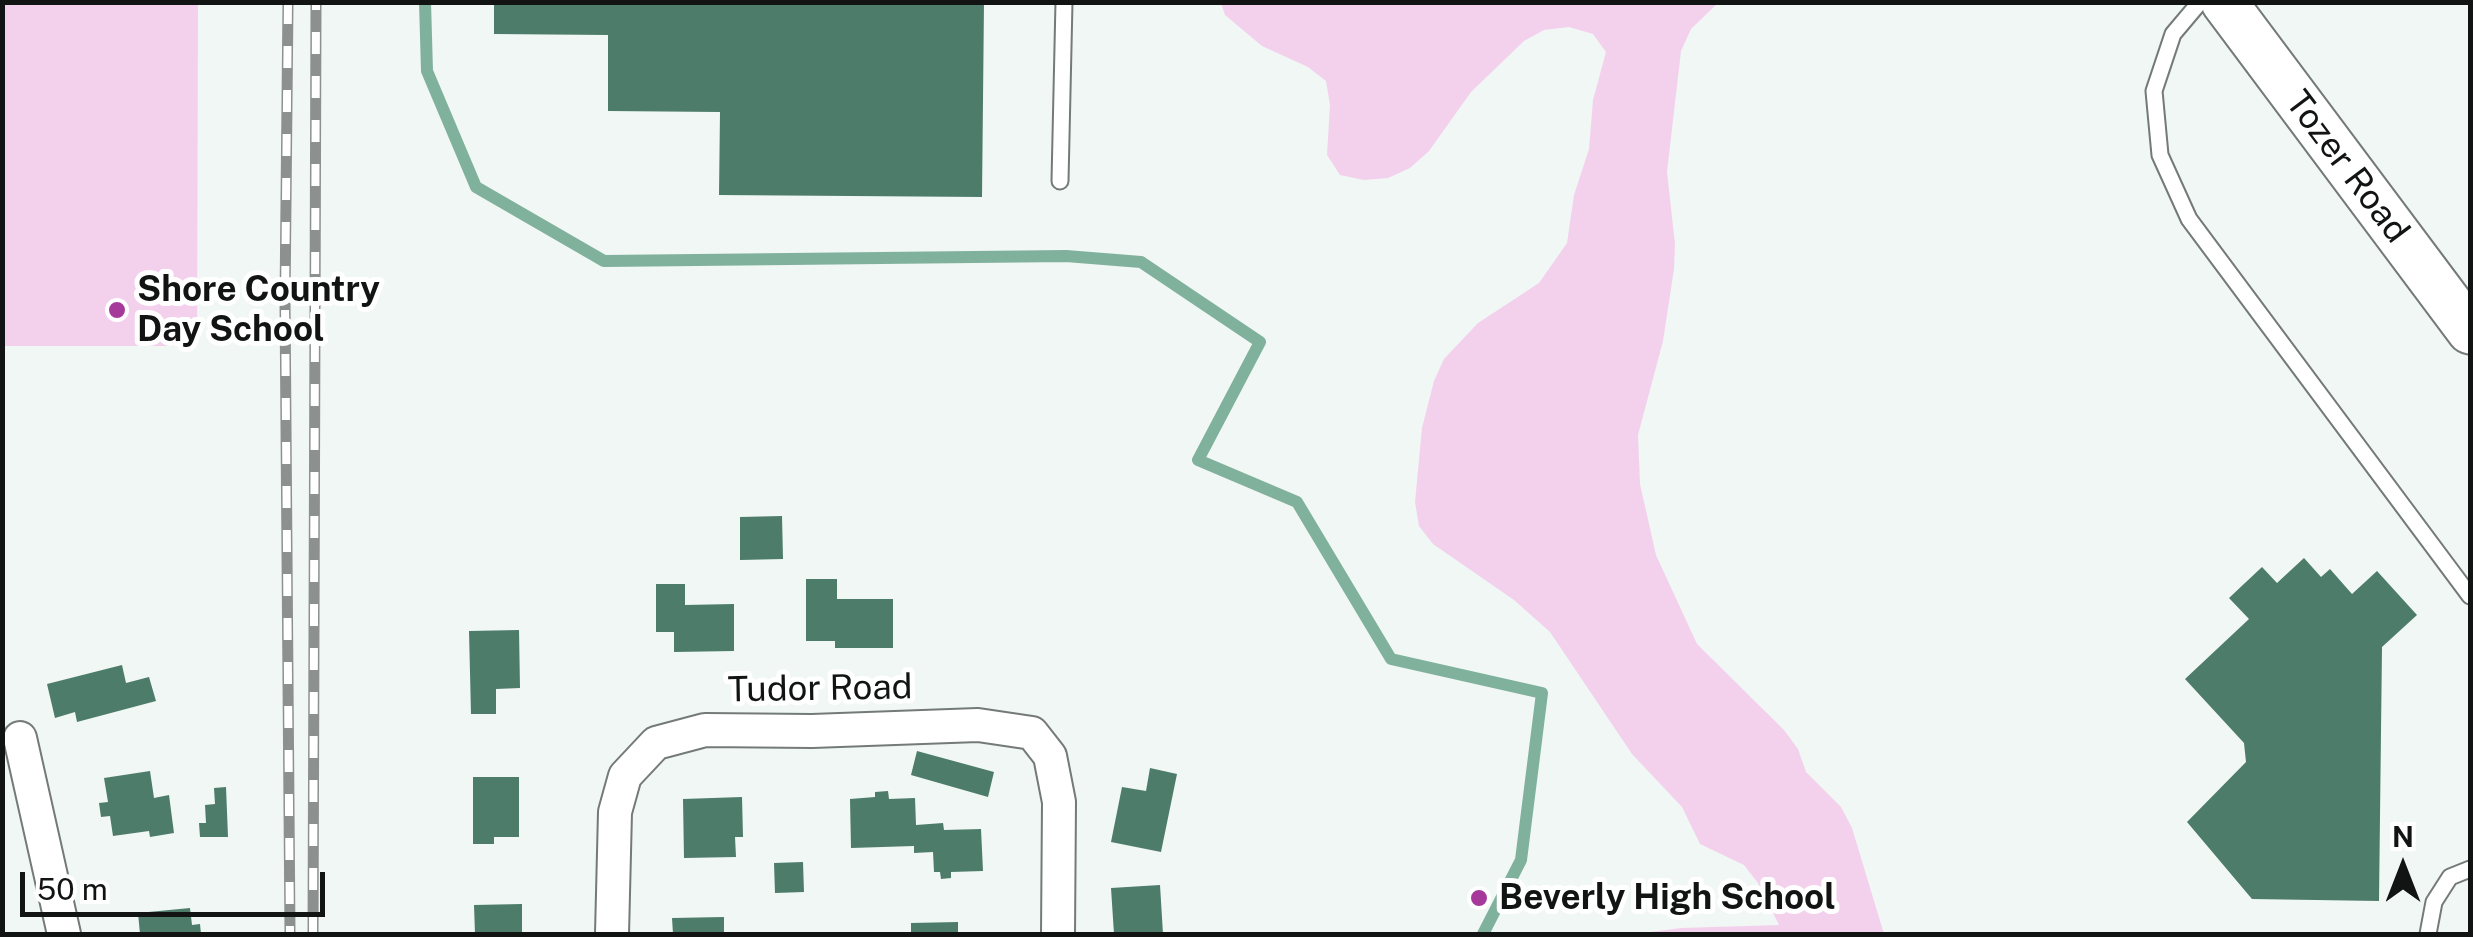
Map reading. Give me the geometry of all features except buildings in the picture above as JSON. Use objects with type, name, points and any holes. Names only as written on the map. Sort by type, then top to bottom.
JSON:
[{"type":"main road","name":"Tozer Road","points":[[2224,2],[2470,331]]},
{"type":"street","name":"Tudor Road","points":[[612,934],[615,812],[626,776],[656,743],[705,730],[978,725],[1032,733],[1050,756],[1060,802],[1058,934]]},
{"type":"street","points":[[20,738],[64,934]]},
{"type":"lane","points":[[1060,180],[1064,2]]},
{"type":"lane","points":[[2200,2],[2173,34],[2154,91],[2160,156],[2189,219],[2470,596]]},
{"type":"lane","points":[[2428,934],[2434,902],[2450,877],[2470,869]]},
{"type":"shaded area","points":[[2,3],[198,3],[197,346],[3,346]]},
{"type":"shaded area","points":[[1221,3],[1718,3],[1691,29],[1681,51],[1667,172],[1674,269],[1663,341],[1638,435],[1640,484],[1656,555],[1697,644],[1784,730],[1798,749],[1806,772],[1841,807],[1852,828],[1884,934],[1635,934],[1681,928],[1779,925],[1758,883],[1744,865],[1700,844],[1682,807],[1632,754],[1550,632],[1514,600],[1433,544],[1419,526],[1415,502],[1422,428],[1434,381],[1444,359],[1478,323],[1539,283],[1567,243],[1574,195],[1589,149],[1593,100],[1606,52],[1593,34],[1569,27],[1544,30],[1524,41],[1471,92],[1429,151],[1410,168],[1388,178],[1364,180],[1340,175],[1327,155],[1330,105],[1326,81],[1308,67],[1262,46],[1225,15]]},
{"type":"waterway","points":[[425,2],[427,71],[476,187],[604,261],[1066,256],[1141,262],[1260,342],[1198,460],[1297,502],[1391,659],[1542,693],[1521,860],[1483,934]]},
{"type":"railway","points":[[288,2],[285,301],[290,934]]},
{"type":"railway","points":[[313,934],[316,2]]},
{"type":"place","name":"Shore Country Day School","points":[[117,310]]},
{"type":"place","name":"Beverly High School","points":[[1479,898]]}]
